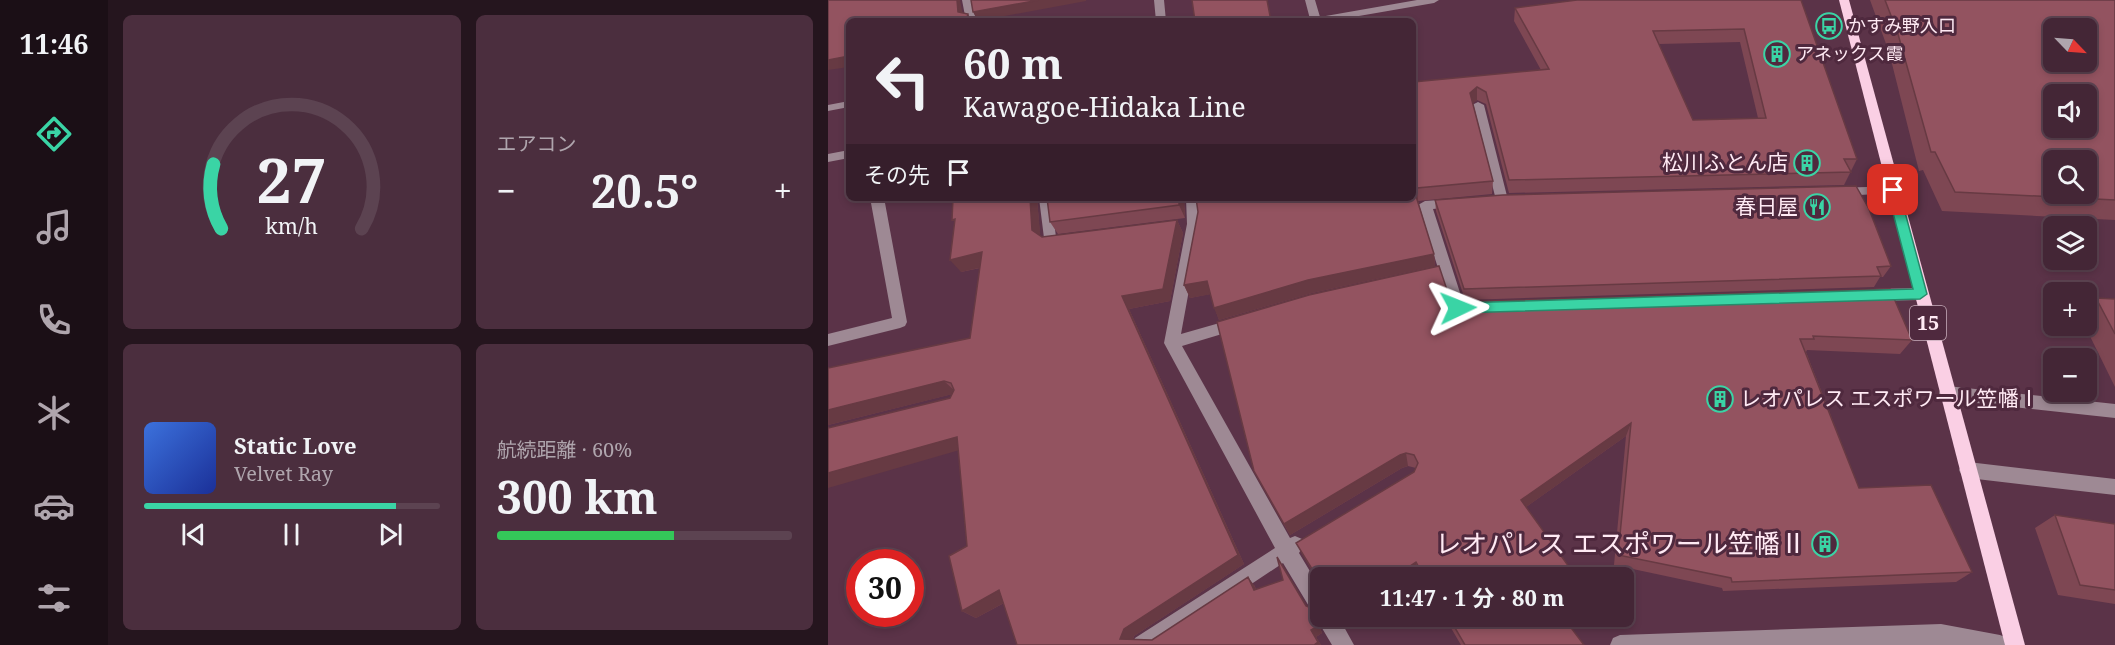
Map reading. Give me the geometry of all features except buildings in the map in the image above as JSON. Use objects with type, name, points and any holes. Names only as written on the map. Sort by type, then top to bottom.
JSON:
[{"type":"main road","name":"15","points":[[1844,0],[1920,294],[2015,645]]},
{"type":"street","points":[[967,0],[970,18]]},
{"type":"street","points":[[1159,0],[1161,18]]},
{"type":"street","points":[[1310,0],[1314,18]]},
{"type":"street","points":[[1332,18],[1434,0]]},
{"type":"street","points":[[828,108],[846,105]]},
{"type":"street","points":[[1478,105],[1502,200]]},
{"type":"street","points":[[828,158],[846,155]]},
{"type":"street","points":[[1820,192],[1893,190]]},
{"type":"street","points":[[828,340],[900,322],[878,201]]},
{"type":"street","points":[[1045,201],[1050,243],[1072,240]]},
{"type":"street","points":[[1192,201],[1172,343],[1310,590]]},
{"type":"street","points":[[1469,202],[1425,205],[1458,308],[1482,307]]},
{"type":"street","points":[[1412,279],[1446,272]]},
{"type":"street","points":[[1856,295],[1920,294]]},
{"type":"street","points":[[1172,343],[1248,321]]},
{"type":"street","points":[[1947,393],[2115,411]]},
{"type":"street","points":[[1968,470],[2115,487]]},
{"type":"street","points":[[1142,645],[1307,538]]},
{"type":"street","points":[[1333,627],[1344,645]]},
{"type":"street","points":[[1620,645],[1941,634],[2000,645]]},
{"type":"place","name":"かすみ野入口","points":[[1829,26]]},
{"type":"place","name":"アネックス霞","points":[[1777,54]]},
{"type":"place","name":"松川ふとん店","points":[[1807,163]]},
{"type":"place","name":"春日屋","points":[[1817,207]]},
{"type":"place","name":"レオパレス エスポワール笠幡Ⅰ","points":[[1720,399]]},
{"type":"place","name":"レオパレス エスポワール笠幡Ⅱ","points":[[1825,544]]},
{"type":"route","points":[[1458,308],[1920,294],[1893,190]]}]
